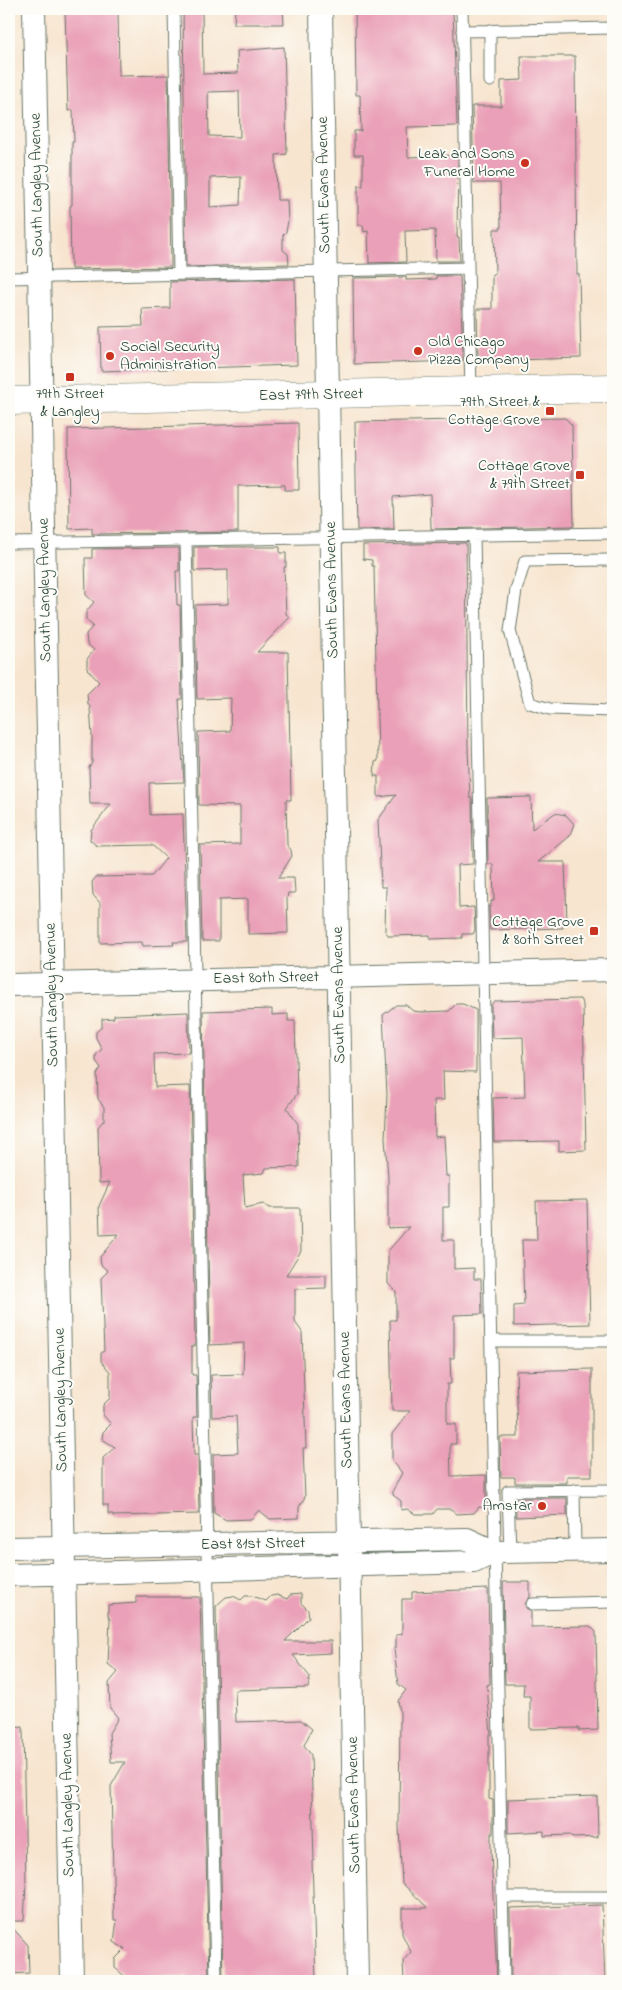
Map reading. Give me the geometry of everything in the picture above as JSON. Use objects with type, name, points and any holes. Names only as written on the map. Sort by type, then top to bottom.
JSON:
[{"type":"main road","name":"East 79th Street","points":[[9,401],[613,388]]},
{"type":"street","name":"South Langley Avenue","points":[[34,9],[72,1981]]},
{"type":"street","name":"South Evans Avenue","points":[[320,9],[348,1542],[358,1981]]},
{"type":"street","name":"East 80th Street","points":[[9,985],[613,970]]},
{"type":"street","name":"East 81st Street","points":[[9,1548],[467,1539],[502,1552]]},
{"type":"street","name":"East 81st Street","points":[[9,1576],[474,1562],[502,1552],[613,1550]]},
{"type":"lane","points":[[174,9],[179,274]]},
{"type":"lane","points":[[462,9],[471,391]]},
{"type":"lane","points":[[462,31],[613,28]]},
{"type":"lane","points":[[490,30],[490,82]]},
{"type":"lane","points":[[9,278],[468,268]]},
{"type":"lane","points":[[9,543],[613,534]]},
{"type":"lane","points":[[474,535],[491,1341],[502,1552],[504,1981]]},
{"type":"lane","points":[[186,540],[216,1981]]},
{"type":"lane","points":[[613,560],[525,561],[516,590],[510,631],[530,702],[550,708],[613,711]]},
{"type":"lane","points":[[491,1341],[613,1341]]},
{"type":"lane","points":[[574,1490],[575,1550]]},
{"type":"lane","points":[[502,1552],[508,1491],[613,1490]]},
{"type":"lane","points":[[532,1604],[613,1602]]},
{"type":"lane","points":[[503,1897],[613,1897]]},
{"type":"building","points":[[183,9],[202,9],[203,74],[238,73],[237,51],[284,47],[287,154],[276,155],[277,200],[287,200],[288,221],[286,232],[283,235],[283,250],[288,254],[289,264],[186,267]],"holes":[[[239,91],[240,137],[209,136],[208,92]],[[241,177],[240,205],[210,207],[210,178]]]},
{"type":"building","points":[[235,9],[283,9],[284,24],[234,24]]},
{"type":"building","points":[[355,9],[453,9],[457,126],[407,127],[408,157],[458,155],[457,237],[459,237],[460,261],[436,261],[435,230],[405,231],[406,262],[369,263],[368,231],[364,232],[363,225],[358,225],[358,186],[363,186],[363,155],[354,155],[354,131],[361,131],[360,95],[356,95]]},
{"type":"building","points":[[65,10],[118,10],[119,76],[168,75],[171,267],[71,269],[70,206],[72,205],[72,142],[74,142],[73,110],[68,111]]},
{"type":"building","name":"Leak and Sons Funeral Home","points":[[521,56],[575,56],[577,274],[579,274],[581,358],[478,361],[477,309],[492,309],[492,274],[495,274],[494,229],[501,229],[500,183],[474,183],[472,106],[501,106],[501,81],[522,80]]},
{"type":"building","points":[[436,276],[460,276],[463,361],[354,364],[353,278],[406,277],[406,280],[436,279]]},
{"type":"building","points":[[295,279],[297,365],[101,371],[100,327],[143,326],[142,309],[170,308],[170,282]]},
{"type":"building","points":[[565,418],[572,425],[574,526],[431,529],[430,494],[393,497],[394,529],[357,530],[355,422]]},
{"type":"building","points":[[298,423],[299,490],[285,490],[285,485],[238,486],[238,532],[92,534],[92,528],[69,529],[68,429]]},
{"type":"building","points":[[466,543],[468,749],[470,798],[472,798],[473,864],[458,865],[459,908],[474,907],[475,930],[473,934],[462,934],[462,938],[430,939],[430,935],[389,936],[385,931],[386,887],[381,887],[378,820],[396,795],[378,797],[378,776],[374,776],[375,762],[378,761],[374,566],[372,566],[372,560],[363,559],[363,545]]},
{"type":"building","points":[[194,547],[280,547],[280,553],[286,553],[286,567],[284,567],[286,614],[290,617],[257,652],[288,652],[291,800],[286,800],[287,845],[291,850],[292,856],[278,878],[294,878],[295,893],[288,893],[287,898],[288,933],[248,934],[248,899],[219,900],[219,941],[202,941],[200,845],[240,844],[240,806],[199,805],[198,732],[230,731],[231,698],[197,699],[195,605],[228,604],[228,570],[194,571]]},
{"type":"building","points":[[179,548],[179,571],[176,571],[177,605],[180,605],[182,699],[179,699],[184,782],[149,783],[150,815],[183,814],[187,942],[173,942],[174,945],[143,946],[142,942],[100,943],[100,903],[93,895],[92,882],[96,877],[152,876],[166,858],[152,845],[97,846],[90,840],[91,830],[111,804],[90,804],[89,767],[92,763],[92,736],[87,694],[99,682],[87,669],[87,659],[94,650],[87,644],[86,634],[93,626],[86,620],[86,612],[94,602],[86,595],[85,558],[92,558],[92,549]]},
{"type":"building","points":[[531,797],[532,829],[555,813],[566,815],[574,824],[569,837],[538,862],[565,862],[567,923],[563,923],[563,928],[490,930],[489,906],[491,906],[491,901],[494,901],[493,864],[488,864],[487,798]]},
{"type":"building","points":[[580,999],[583,1005],[586,1150],[559,1151],[559,1141],[494,1142],[493,1098],[525,1097],[523,1037],[492,1038],[491,1005],[494,1001]]},
{"type":"building","points":[[456,1004],[463,1004],[476,1010],[476,1072],[443,1071],[444,1100],[434,1100],[435,1137],[444,1136],[446,1176],[449,1176],[449,1207],[443,1207],[443,1240],[454,1240],[454,1269],[474,1268],[474,1279],[481,1279],[482,1314],[454,1315],[454,1358],[450,1358],[451,1384],[447,1384],[447,1424],[456,1424],[456,1444],[450,1444],[451,1476],[486,1475],[486,1507],[479,1507],[474,1513],[457,1514],[451,1509],[437,1509],[433,1514],[415,1514],[407,1509],[401,1510],[401,1501],[393,1495],[393,1490],[402,1473],[392,1460],[392,1434],[410,1411],[392,1411],[390,1320],[396,1320],[396,1291],[388,1284],[388,1251],[409,1227],[388,1228],[388,1177],[385,1139],[387,1095],[383,1015],[396,1005],[406,1005],[413,1011],[422,1012],[449,1011]]},
{"type":"building","points":[[272,1009],[272,1015],[288,1014],[288,1021],[295,1021],[297,1094],[287,1108],[298,1124],[299,1167],[266,1168],[264,1173],[243,1175],[245,1208],[263,1204],[270,1208],[300,1208],[301,1251],[286,1275],[326,1275],[326,1288],[295,1289],[295,1322],[302,1332],[306,1448],[303,1448],[305,1497],[299,1507],[299,1518],[270,1519],[259,1510],[251,1519],[226,1520],[214,1513],[213,1454],[238,1453],[236,1416],[212,1417],[211,1375],[243,1374],[244,1343],[210,1345],[203,1011]]},
{"type":"building","points":[[188,1012],[189,1053],[154,1054],[155,1087],[190,1086],[195,1346],[192,1346],[192,1375],[196,1375],[197,1417],[193,1417],[194,1455],[198,1455],[199,1514],[113,1516],[113,1514],[108,1514],[108,1505],[103,1505],[103,1458],[115,1447],[102,1439],[103,1432],[111,1424],[103,1415],[103,1405],[110,1398],[110,1372],[101,1361],[101,1353],[104,1351],[101,1278],[108,1271],[101,1265],[100,1257],[119,1234],[100,1235],[99,1206],[110,1182],[99,1183],[98,1127],[104,1120],[104,1107],[98,1099],[97,1074],[101,1068],[96,1061],[96,1055],[102,1049],[96,1038],[96,1032],[102,1027],[102,1019],[114,1018],[114,1015]]},
{"type":"building","points":[[587,1200],[590,1324],[514,1326],[514,1306],[524,1305],[522,1240],[537,1240],[536,1201]]},
{"type":"building","points":[[592,1369],[592,1476],[567,1476],[567,1483],[515,1483],[515,1477],[501,1477],[500,1437],[518,1437],[516,1371]]},
{"type":"building","name":"Amstar","points":[[516,1498],[567,1498],[567,1515],[516,1517]]},
{"type":"building","points":[[503,1582],[530,1582],[530,1597],[525,1604],[526,1608],[531,1611],[531,1627],[590,1626],[596,1632],[598,1730],[579,1731],[579,1728],[530,1729],[530,1696],[523,1696],[524,1684],[505,1684]]},
{"type":"building","points":[[488,1589],[490,1684],[487,1685],[491,1735],[489,1735],[489,1799],[493,1800],[491,1852],[497,1981],[404,1981],[403,1961],[411,1952],[402,1934],[402,1908],[428,1908],[402,1883],[399,1828],[400,1712],[398,1701],[406,1690],[398,1684],[394,1648],[396,1648],[396,1635],[402,1634],[402,1599],[412,1599],[412,1592]]},
{"type":"building","points":[[301,1594],[301,1603],[308,1610],[309,1617],[285,1641],[331,1641],[331,1653],[293,1655],[310,1677],[308,1688],[235,1690],[236,1722],[301,1720],[312,1729],[304,1745],[311,1755],[316,1981],[223,1981],[216,1606],[226,1597],[233,1596],[241,1600],[245,1596],[252,1596],[266,1601],[271,1596],[277,1595],[287,1599],[290,1595]]},
{"type":"building","points":[[136,1597],[200,1597],[209,1981],[187,1981],[187,1977],[127,1978],[115,1968],[115,1959],[125,1949],[114,1942],[117,1920],[114,1920],[111,1786],[125,1762],[111,1762],[109,1733],[118,1718],[110,1708],[109,1683],[118,1672],[108,1664],[110,1619],[108,1616],[108,1605],[136,1603]]},
{"type":"building","points":[[23,1727],[26,1883],[24,1921],[9,1921],[9,1728]]},
{"type":"building","points":[[597,1796],[598,1837],[544,1836],[544,1831],[508,1833],[508,1799]]},
{"type":"building","points":[[602,1905],[605,1981],[511,1981],[510,1908]]},
{"type":"building","points":[[9,1924],[28,1945],[29,1973],[9,1974]]},
{"type":"place","name":"Leak and Sons Funeral Home","points":[[525,163]]},
{"type":"place","name":"Old Chicago Pizza Company","points":[[418,351]]},
{"type":"place","name":"Social Security Administration","points":[[110,356]]},
{"type":"place","name":"79th Street & Langley","points":[[70,377]]},
{"type":"place","name":"79th Street & Cottage Grove","points":[[550,411]]},
{"type":"place","name":"Cottage Grove & 79th Street","points":[[580,475]]},
{"type":"place","name":"Cottage Grove & 80th Street","points":[[594,931]]},
{"type":"place","name":"Amstar","points":[[542,1506]]}]
